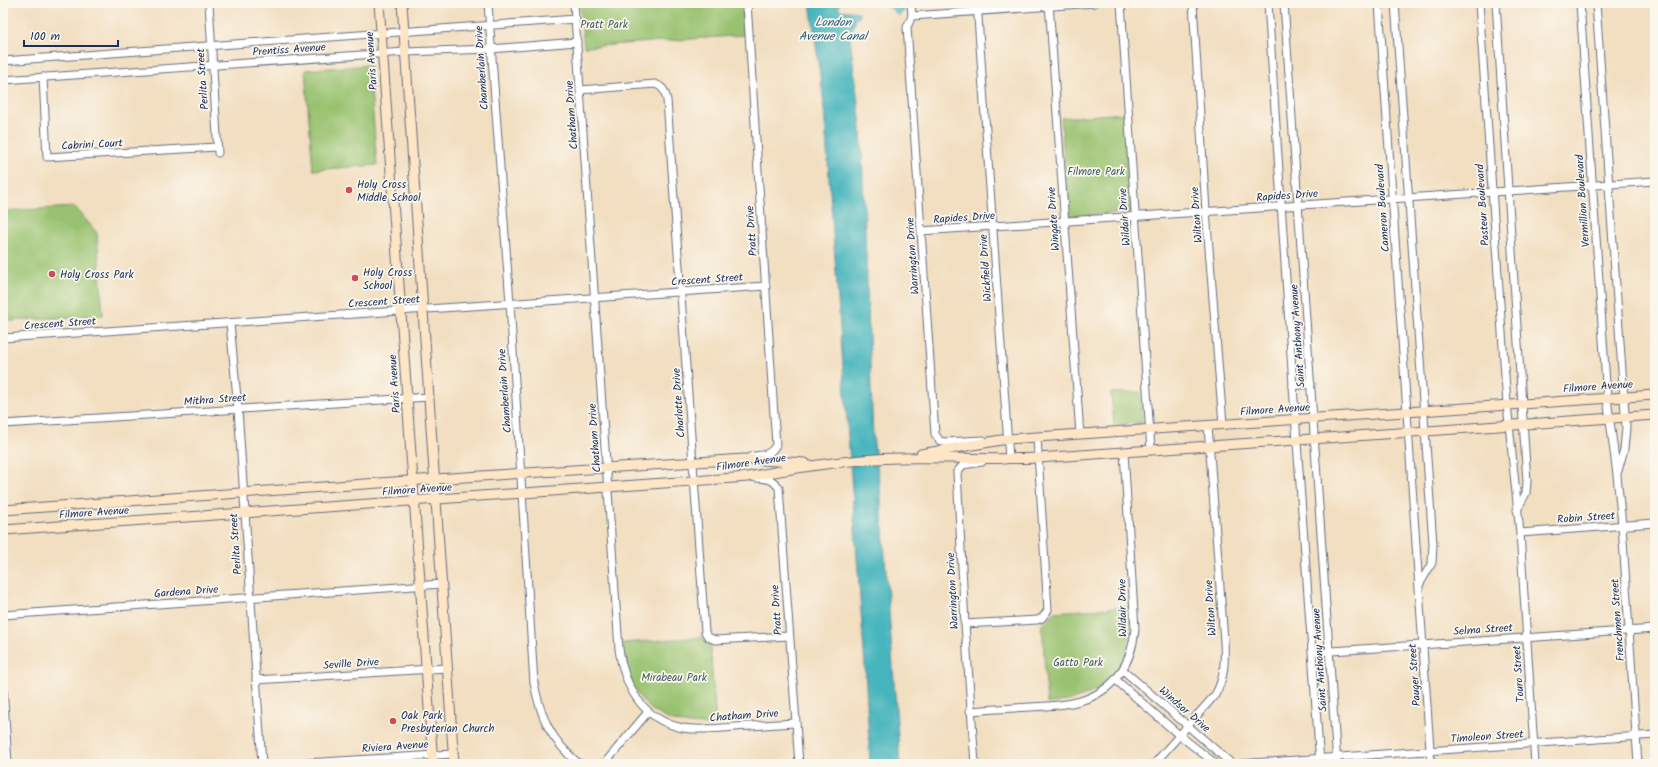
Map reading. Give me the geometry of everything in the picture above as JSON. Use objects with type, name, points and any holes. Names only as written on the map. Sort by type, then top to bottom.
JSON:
[{"type":"street","name":"Perlita Street","points":[[209,3],[218,150]]},
{"type":"street","name":"Paris Avenue","points":[[379,3],[433,759]]},
{"type":"street","points":[[402,3],[454,764]]},
{"type":"street","name":"Chamberlain Drive","points":[[488,3],[510,303],[534,683],[544,722],[553,738],[566,753],[579,764]]},
{"type":"street","name":"Chatham Drive","points":[[574,3],[621,666],[630,689],[648,712],[671,724],[692,729],[709,729],[796,722]]},
{"type":"street","name":"Pratt Drive","points":[[744,459],[768,454],[776,445],[747,3]]},
{"type":"street","name":"Warrington Drive","points":[[911,3],[912,16],[907,26],[935,434],[937,438],[945,442],[1007,440]]},
{"type":"street","name":"Wickfield Drive","points":[[977,3],[1009,459]]},
{"type":"street","points":[[912,16],[1049,5],[1095,3]]},
{"type":"street","name":"Wildair Drive","points":[[1121,3],[1151,450]]},
{"type":"street","name":"Wilton Drive","points":[[1193,3],[1206,211],[1223,424]]},
{"type":"street","name":"Saint Anthony Avenue","points":[[1268,3],[1295,419],[1320,761]]},
{"type":"street","name":"Saint Anthony Avenue","points":[[1284,3],[1337,761]]},
{"type":"street","name":"Cameron Boulevard","points":[[1379,3],[1407,412]]},
{"type":"street","points":[[1395,3],[1433,554],[1429,570],[1419,585]]},
{"type":"street","name":"Pasteur Boulevard","points":[[1479,3],[1507,404]]},
{"type":"street","points":[[1496,3],[1523,403],[1527,488],[1517,510]]},
{"type":"street","name":"Vermillion Boulevard","points":[[1580,3],[1607,398]]},
{"type":"street","points":[[1596,3],[1624,397]]},
{"type":"street","name":"Wingate Drive","points":[[1049,5],[1080,434]]},
{"type":"street","name":"Prentiss Avenue","points":[[3,61],[404,33],[576,19]]},
{"type":"street","name":"Prentiss Avenue","points":[[3,80],[405,52],[491,49],[577,42]]},
{"type":"street","name":"Cabrini Court","points":[[43,77],[47,157],[218,150]]},
{"type":"street","name":"Charlotte Drive","points":[[580,90],[655,84],[662,86],[666,92],[705,632],[708,637],[715,640],[724,641],[789,636]]},
{"type":"street","name":"Rapides Drive","points":[[921,231],[1655,181]]},
{"type":"street","name":"Crescent Street","points":[[3,338],[766,286]]},
{"type":"street","name":"Perlita Street","points":[[230,323],[238,409],[262,764]]},
{"type":"street","points":[[1293,386],[1311,384]]},
{"type":"street","name":"Filmore Avenue","points":[[898,458],[1007,440],[1507,404],[1655,395]]},
{"type":"street","name":"Mithra Street","points":[[3,424],[429,397]]},
{"type":"street","name":"Frenchmen Street","points":[[1617,475],[1624,448],[1624,397]]},
{"type":"street","name":"Frenchmen Street","points":[[1607,398],[1622,525],[1638,764]]},
{"type":"street","name":"Touro Street","points":[[1507,404],[1520,533],[1535,764]]},
{"type":"street","name":"Pauger Street","points":[[1407,412],[1431,764]]},
{"type":"street","name":"Filmore Avenue","points":[[3,530],[748,477],[832,463],[898,458],[1038,458],[1655,415]]},
{"type":"street","name":"Wilton Drive","points":[[1154,764],[1215,696],[1221,686],[1223,676],[1224,641],[1208,426]]},
{"type":"street","points":[[965,624],[1036,620],[1046,615],[1048,604],[1037,438]]},
{"type":"street","name":"Wildair Drive","points":[[970,711],[1059,705],[1080,701],[1098,693],[1116,680],[1123,670],[1132,648],[1135,629],[1124,452]]},
{"type":"street","name":"Filmore Avenue","points":[[3,510],[414,480],[744,459],[832,463]]},
{"type":"street","name":"Warrington Drive","points":[[974,764],[957,472],[963,465],[970,463],[1009,459]]},
{"type":"street","name":"Pratt Drive","points":[[748,477],[771,480],[775,482],[778,488],[799,764]]},
{"type":"street","name":"Robin Street","points":[[1520,533],[1655,523]]},
{"type":"street","name":"Gardena Drive","points":[[3,615],[442,584]]},
{"type":"street","name":"Selma Street","points":[[1313,651],[1655,629]]},
{"type":"street","name":"Seville Drive","points":[[256,680],[447,668]]},
{"type":"street","name":"Windsor Drive","points":[[1123,670],[1232,764]]},
{"type":"street","name":"Windsor Drive","points":[[1116,680],[1179,735],[1216,764]]},
{"type":"street","points":[[3,686],[8,764]]},
{"type":"street","points":[[604,764],[648,712]]},
{"type":"street","name":"Timoleon Street","points":[[1320,761],[1337,761],[1430,750],[1655,736]]},
{"type":"street","name":"Riviera Avenue","points":[[290,764],[433,759],[453,754]]},
{"type":"street","points":[[1239,764],[1320,761]]},
{"type":"green space","name":"Pratt Park","points":[[580,3],[742,3],[745,35],[584,47]]},
{"type":"green space","points":[[369,65],[377,165],[313,170],[305,70]]},
{"type":"green space","name":"Filmore Park","points":[[1124,113],[1131,212],[1068,217],[1061,118]]},
{"type":"green space","name":"Holy Cross Park","points":[[75,207],[97,233],[103,315],[11,321],[3,314],[4,211]]},
{"type":"green space","points":[[1140,392],[1142,423],[1114,425],[1111,393]]},
{"type":"green space","name":"Gatto Park","points":[[1130,607],[1129,638],[1126,652],[1121,664],[1113,676],[1091,693],[1072,700],[1047,704],[1042,623],[1050,618],[1054,612]]},
{"type":"green space","name":"Mirabeau Park","points":[[702,637],[710,644],[716,724],[695,725],[677,722],[662,716],[649,707],[639,695],[631,681],[623,643]]},
{"type":"water","name":"London Avenue Canal","points":[[810,3],[839,3],[839,10],[859,12],[859,18],[856,18],[850,38],[861,127],[873,437],[880,487],[900,764],[870,764],[865,666],[823,96]]},
{"type":"water","points":[[888,3],[904,4],[904,11],[898,16],[888,6]]},
{"type":"place","name":"Holy Cross Middle School","points":[[349,190]]},
{"type":"place","name":"Holy Cross Park","points":[[52,274]]},
{"type":"place","name":"Holy Cross School","points":[[355,278]]},
{"type":"place","name":"Oak Park Presbyterian Church","points":[[393,721]]}]
